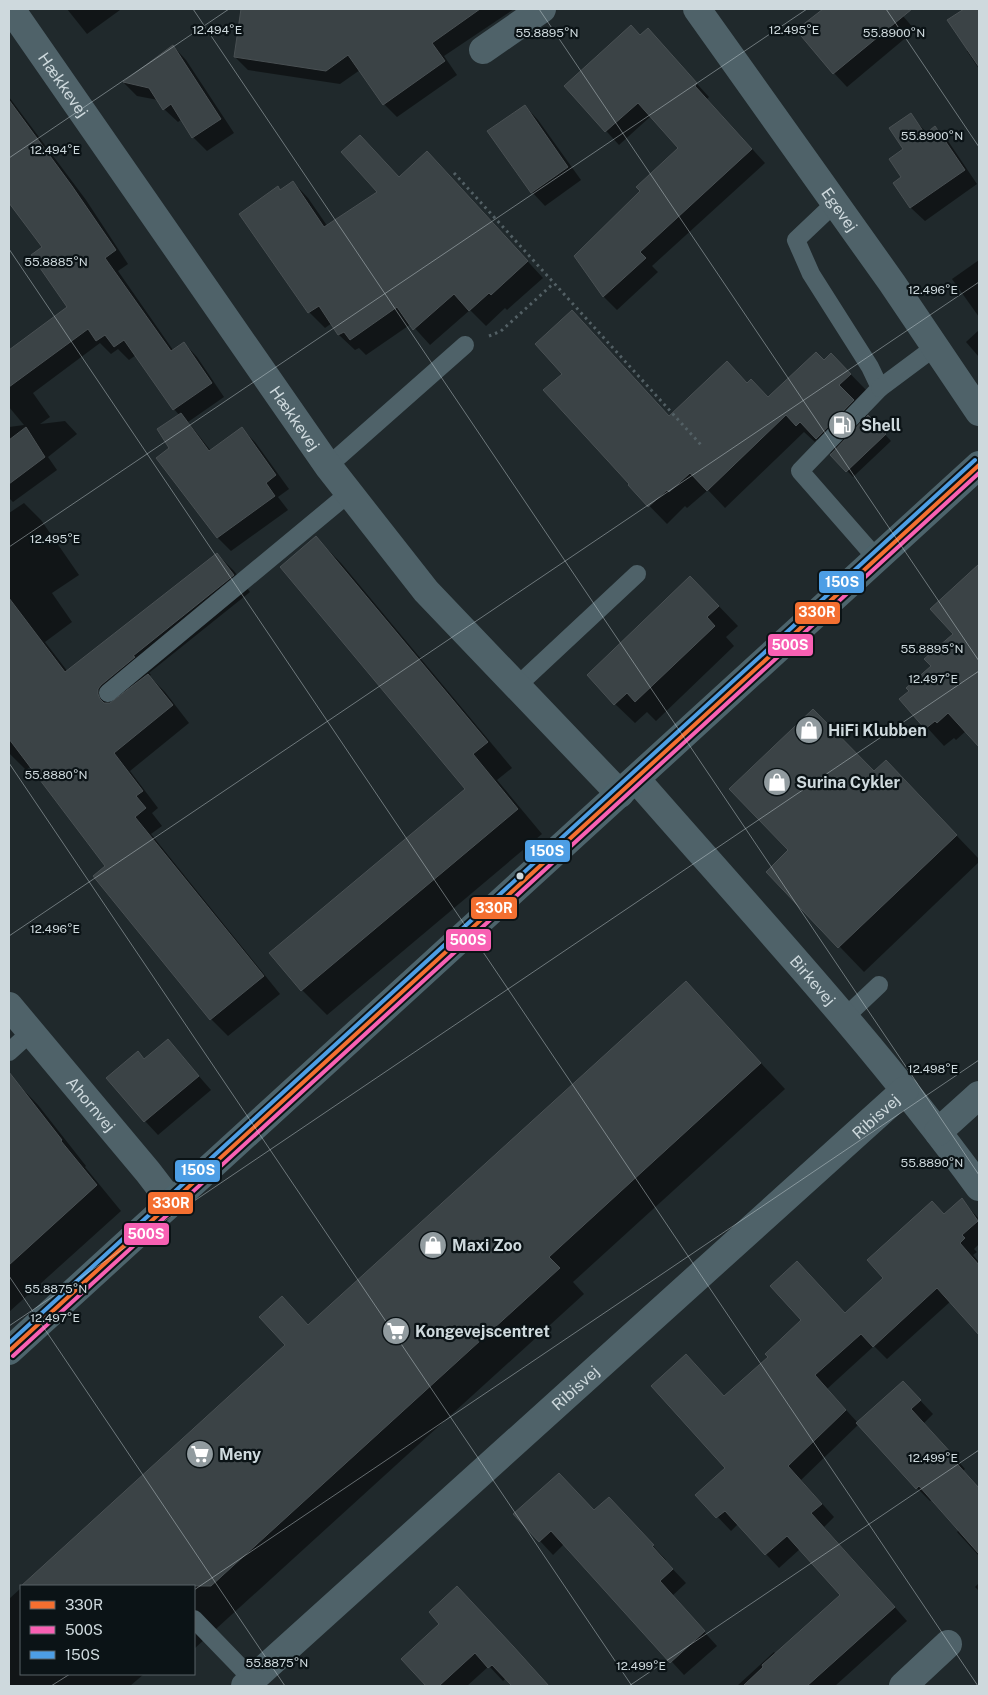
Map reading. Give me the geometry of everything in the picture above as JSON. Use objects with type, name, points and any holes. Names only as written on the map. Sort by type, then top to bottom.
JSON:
[{"type":"main road","points":[[9,1351],[979,465]]},
{"type":"street","name":"Hækkevej","points":[[11,9],[348,494],[426,591],[517,686],[628,787]]},
{"type":"street","points":[[483,50],[542,9]]},
{"type":"street","name":"Egevej","points":[[697,9],[835,203],[979,412]]},
{"type":"street","name":"Birkevej","points":[[628,787],[844,1018],[905,1090],[979,1187]]},
{"type":"street","name":"Ahornvej","points":[[9,1006],[171,1202]]},
{"type":"street","name":"Ribisvej","points":[[258,1684],[905,1090]]},
{"type":"street","points":[[938,1132],[979,1095]]},
{"type":"street","points":[[902,1686],[948,1644]]},
{"type":"lane","points":[[835,203],[796,240],[811,274],[870,368],[880,388]]},
{"type":"lane","points":[[328,466],[465,345]]},
{"type":"lane","points":[[878,559],[800,471],[880,388],[935,347]]},
{"type":"lane","points":[[108,693],[348,494]]},
{"type":"lane","points":[[517,686],[636,574]]},
{"type":"lane","points":[[844,1018],[879,985]]},
{"type":"lane","points":[[9,1052],[30,1033]]},
{"type":"lane","points":[[195,1620],[258,1684]]},
{"type":"path","points":[[454,173],[702,446]]},
{"type":"path","points":[[465,345],[501,332],[554,283]]},
{"type":"building","points":[[241,9],[480,9],[432,43],[445,61],[383,105],[348,55],[326,71],[234,57]]},
{"type":"building","points":[[823,9],[912,9],[833,74],[796,30]]},
{"type":"building","points":[[964,9],[979,9],[979,67],[947,20]]},
{"type":"building","points":[[631,25],[640,35],[648,28],[697,83],[695,86],[752,149],[640,252],[646,258],[603,297],[574,256],[640,191],[636,187],[678,148],[638,103],[605,132],[564,86]]},
{"type":"building","points":[[173,45],[221,119],[192,138],[171,104],[163,110],[149,88],[123,82]]},
{"type":"building","points":[[9,100],[116,250],[105,258],[171,351],[184,342],[212,383],[173,410],[124,340],[114,347],[105,335],[96,341],[88,329],[9,387],[9,350],[67,307],[31,255],[42,247],[9,203]]},
{"type":"building","points":[[525,105],[568,167],[531,193],[487,131]]},
{"type":"building","points":[[911,113],[925,134],[935,126],[965,170],[910,208],[893,183],[901,177],[889,159],[903,149],[889,128]]},
{"type":"building","points":[[360,135],[399,177],[427,151],[528,261],[491,295],[489,293],[469,311],[454,294],[413,330],[397,307],[350,340],[344,332],[338,335],[319,306],[308,313],[239,214],[278,186],[280,190],[293,181],[324,227],[377,192],[341,152]]},
{"type":"building","points":[[572,310],[669,416],[727,361],[747,383],[751,379],[768,397],[816,352],[824,360],[831,353],[851,374],[839,385],[854,400],[816,439],[800,422],[796,426],[786,415],[707,491],[690,473],[669,492],[667,490],[648,507],[543,390],[562,374],[535,344]]},
{"type":"building","points":[[181,413],[209,451],[242,427],[276,475],[266,483],[275,496],[217,538],[156,458],[169,448],[157,429]]},
{"type":"building","points":[[868,415],[886,434],[846,472],[830,455]]},
{"type":"building","points":[[26,427],[45,457],[9,484],[9,440]]},
{"type":"building","points":[[316,536],[488,742],[473,754],[518,809],[301,991],[269,953],[465,789],[280,567]]},
{"type":"building","points":[[217,553],[234,575],[133,656],[135,657],[98,689],[100,699],[104,703],[110,703],[148,674],[173,705],[114,753],[143,791],[136,796],[146,808],[135,817],[264,976],[210,1020],[93,876],[105,866],[9,739],[9,598],[65,672]]},
{"type":"building","points":[[979,564],[979,747],[948,713],[937,723],[935,721],[925,729],[899,699],[909,691],[906,688],[931,666],[924,659],[953,634],[930,609]]},
{"type":"building","points":[[690,576],[719,606],[707,617],[715,626],[635,702],[627,693],[614,705],[587,675]]},
{"type":"building","points":[[813,709],[874,771],[886,760],[957,835],[838,948],[766,872],[788,850],[729,789]]},
{"type":"building","name":"Kongevejscentret","points":[[686,981],[761,1063],[549,1257],[560,1268],[211,1586],[22,1585],[285,1345],[259,1317],[282,1296],[308,1325]]},
{"type":"building","points":[[168,1039],[199,1076],[144,1122],[106,1078],[138,1051],[144,1059]]},
{"type":"building","points":[[9,1072],[97,1185],[9,1265]]},
{"type":"building","points":[[962,1198],[978,1221],[962,1235],[965,1238],[960,1243],[979,1265],[979,1335],[937,1288],[873,1347],[861,1334],[815,1375],[846,1410],[788,1466],[822,1504],[811,1513],[895,1607],[807,1686],[743,1686],[763,1667],[762,1665],[840,1595],[787,1536],[765,1555],[725,1511],[716,1518],[695,1495],[725,1468],[651,1386],[686,1354],[724,1396],[768,1357],[765,1354],[801,1320],[770,1286],[797,1261],[845,1313],[883,1278],[867,1260],[932,1201],[944,1214]]},
{"type":"building","points":[[903,1381],[921,1400],[911,1409],[953,1455],[951,1457],[979,1488],[979,1554],[919,1486],[916,1489],[856,1423]]},
{"type":"building","points":[[559,1473],[594,1510],[609,1497],[654,1545],[652,1546],[673,1569],[660,1581],[705,1631],[670,1663],[551,1531],[539,1542],[513,1514]]},
{"type":"building","points":[[457,1586],[549,1686],[512,1686],[492,1665],[488,1668],[475,1653],[439,1686],[426,1686],[401,1659],[439,1624],[429,1612]]},
{"type":"transit line","name":"150S","points":[[9,1343],[975,460]]},
{"type":"transit line","name":"330R","points":[[9,1351],[979,465]]},
{"type":"transit line","name":"500S","points":[[13,1356],[979,473]]},
{"type":"place","name":"Shell","points":[[842,425]]},
{"type":"place","name":"HiFi Klubben","points":[[809,730]]},
{"type":"place","name":"Surina Cykler","points":[[777,782]]},
{"type":"place","name":"Maxi Zoo","points":[[433,1245]]},
{"type":"place","name":"Kongevejscentret","points":[[396,1331]]},
{"type":"place","name":"Meny","points":[[200,1454]]}]
